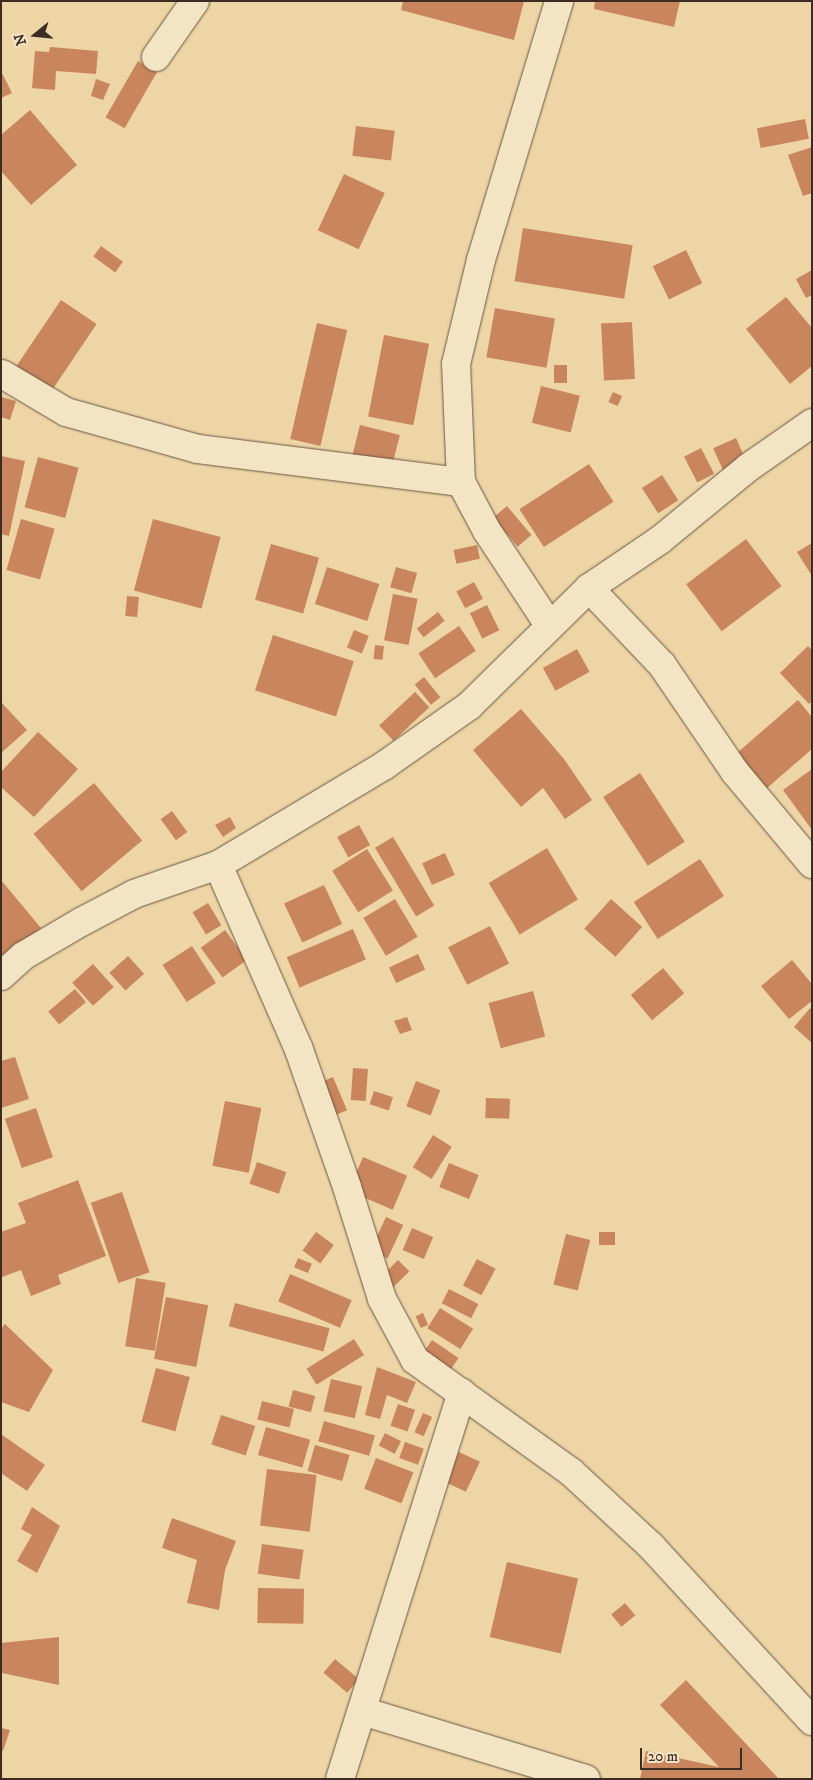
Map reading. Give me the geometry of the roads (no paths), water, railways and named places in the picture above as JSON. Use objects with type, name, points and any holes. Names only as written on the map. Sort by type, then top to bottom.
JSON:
[{"type":"street","points":[[156,57],[195,1]]},
{"type":"street","points":[[549,625],[487,531],[462,482],[456,364],[481,260],[559,1]]},
{"type":"street","points":[[2,374],[66,412],[198,450],[462,482]]},
{"type":"street","points":[[1,976],[24,956],[134,894],[218,865],[384,765],[469,706],[549,625],[589,588],[660,540],[749,467],[812,423]]},
{"type":"street","points":[[589,588],[662,665],[735,772],[812,864]]},
{"type":"street","points":[[218,865],[298,1048],[347,1187],[382,1300],[415,1360],[571,1472],[651,1546],[812,1721]]},
{"type":"street","points":[[340,1779],[462,1392]]},
{"type":"street","points":[[362,1711],[586,1779]]}]
